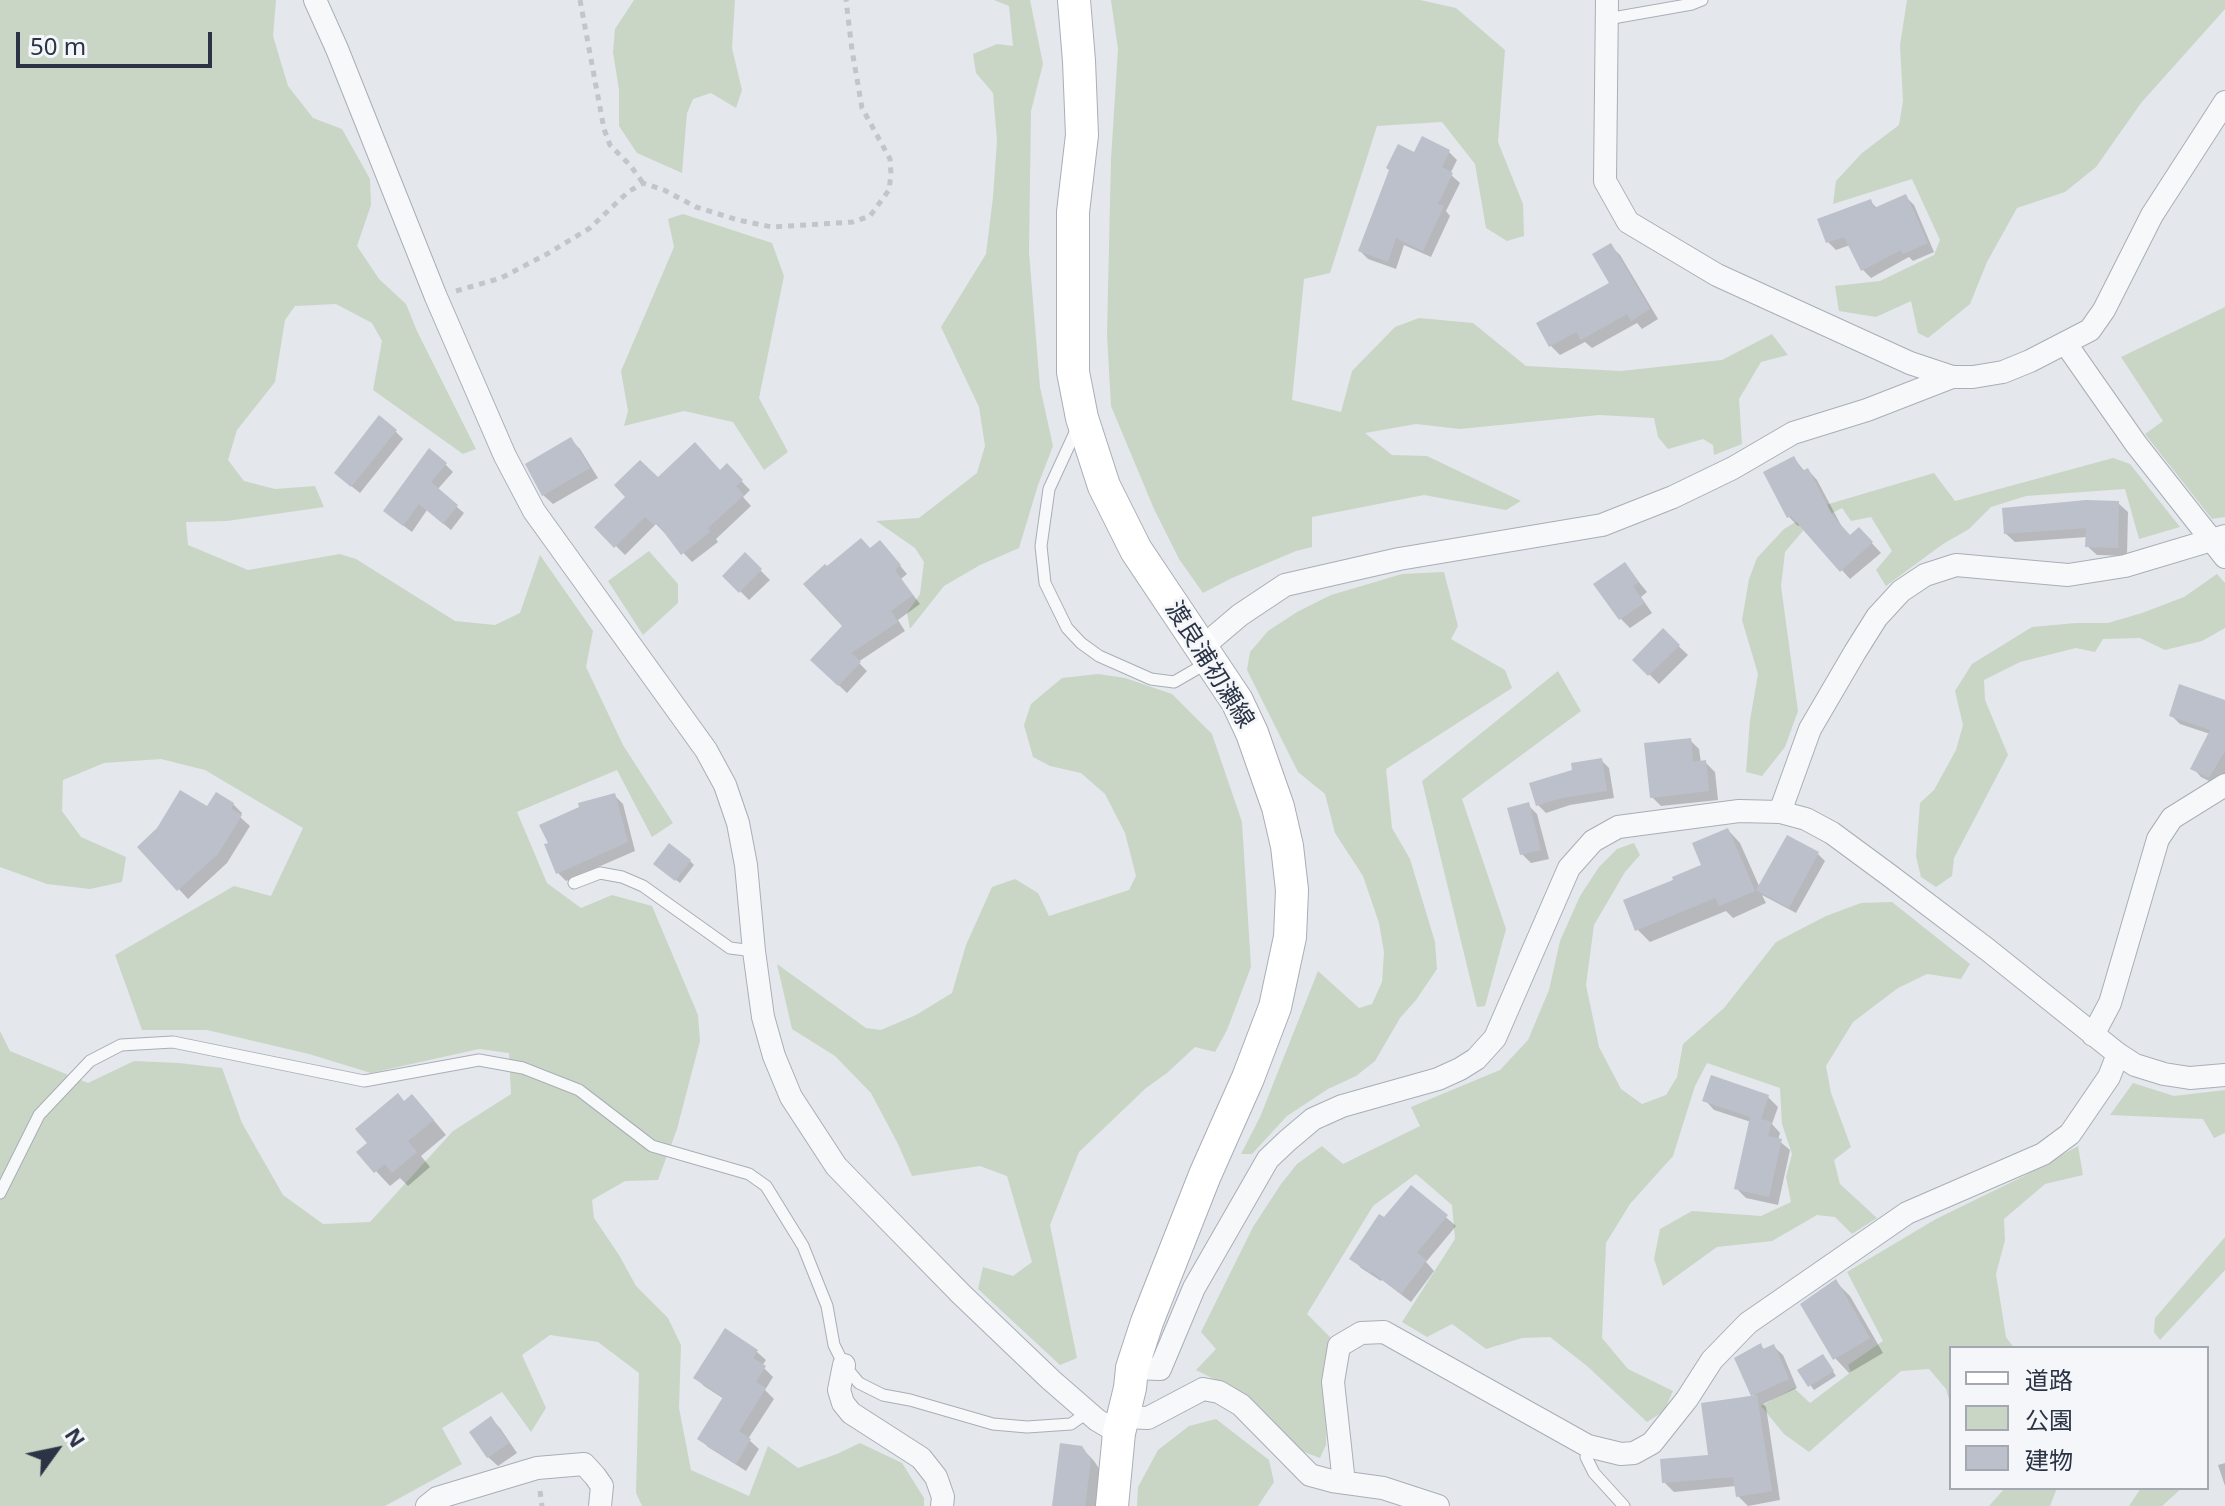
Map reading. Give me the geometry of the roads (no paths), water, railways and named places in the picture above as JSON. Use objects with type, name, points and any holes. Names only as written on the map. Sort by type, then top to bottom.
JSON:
[{"type":"main road","name":"渡良浦初瀬線","points":[[1074,0],[1082,135],[1073,212],[1073,372],[1082,418],[1104,486],[1136,550],[1237,701],[1252,733],[1278,807],[1292,890],[1285,967],[1270,1021],[1158,1292],[1132,1368],[1121,1425],[1112,1506]]},
{"type":"street","points":[[315,0],[436,297],[505,456],[534,511],[706,750],[725,785],[738,823],[746,865],[763,1017],[774,1056],[791,1097],[836,1166],[961,1294],[1088,1412],[1121,1425],[1148,1418],[1203,1389],[1219,1392],[1241,1405],[1310,1475],[1383,1488],[1438,1506]]},
{"type":"street","points":[[1607,10],[1605,181],[1628,222],[1717,275],[1910,363],[1952,377],[2003,372],[2090,330],[2104,310],[2152,215],[2225,102]]},
{"type":"street","points":[[2066,344],[2136,444],[2218,538],[2225,557]]},
{"type":"street","points":[[1205,655],[1240,615],[1285,585],[1399,559],[1602,525],[1673,497],[1793,433],[1867,410],[1952,377]]},
{"type":"street","points":[[1780,812],[1810,729],[1870,628],[1901,591],[1925,575],[1956,565],[2068,575],[2125,566],[2218,538]]},
{"type":"street","points":[[2093,1035],[2110,1003],[2158,839],[2172,818],[2225,785]]},
{"type":"street","points":[[1132,1368],[1160,1369],[1194,1288],[1268,1159],[1287,1141],[1313,1119],[1342,1106],[1438,1079],[1460,1069],[1476,1059],[1495,1038],[1569,868],[1593,841],[1618,827],[1739,811],[1780,812],[1806,819],[1832,833],[2135,1065],[2190,1078],[2225,1075]]},
{"type":"street","points":[[1344,1483],[1333,1382],[1339,1346],[1361,1333],[1384,1332],[1588,1446],[1621,1454],[1634,1453],[1652,1443],[1687,1399],[1712,1360],[1748,1323],[1907,1213],[2043,1154],[2070,1134],[2109,1077],[2118,1054]]},
{"type":"street","points":[[844,1365],[839,1390],[843,1403],[851,1413],[921,1458],[936,1477],[943,1497],[942,1506]]},
{"type":"street","points":[[427,1506],[437,1498],[537,1468],[584,1464],[602,1486],[600,1506]]},
{"type":"lane","points":[[1607,10],[1692,4],[1702,0]]},
{"type":"lane","points":[[1082,418],[1049,489],[1041,546],[1045,583],[1067,628],[1099,656],[1151,679],[1174,682],[1205,655]]},
{"type":"lane","points":[[574,883],[600,873],[622,877],[643,886],[730,948],[754,951]]},
{"type":"lane","points":[[0,1193],[39,1115],[90,1061],[121,1045],[173,1042],[364,1081],[479,1060],[523,1068],[579,1090],[652,1146],[749,1174],[766,1186],[803,1246],[827,1306],[834,1345],[844,1365],[859,1383],[883,1395],[993,1424],[1027,1427],[1071,1424],[1088,1412]]},
{"type":"lane","points":[[1588,1446],[1586,1457],[1594,1473],[1624,1506]]}]
